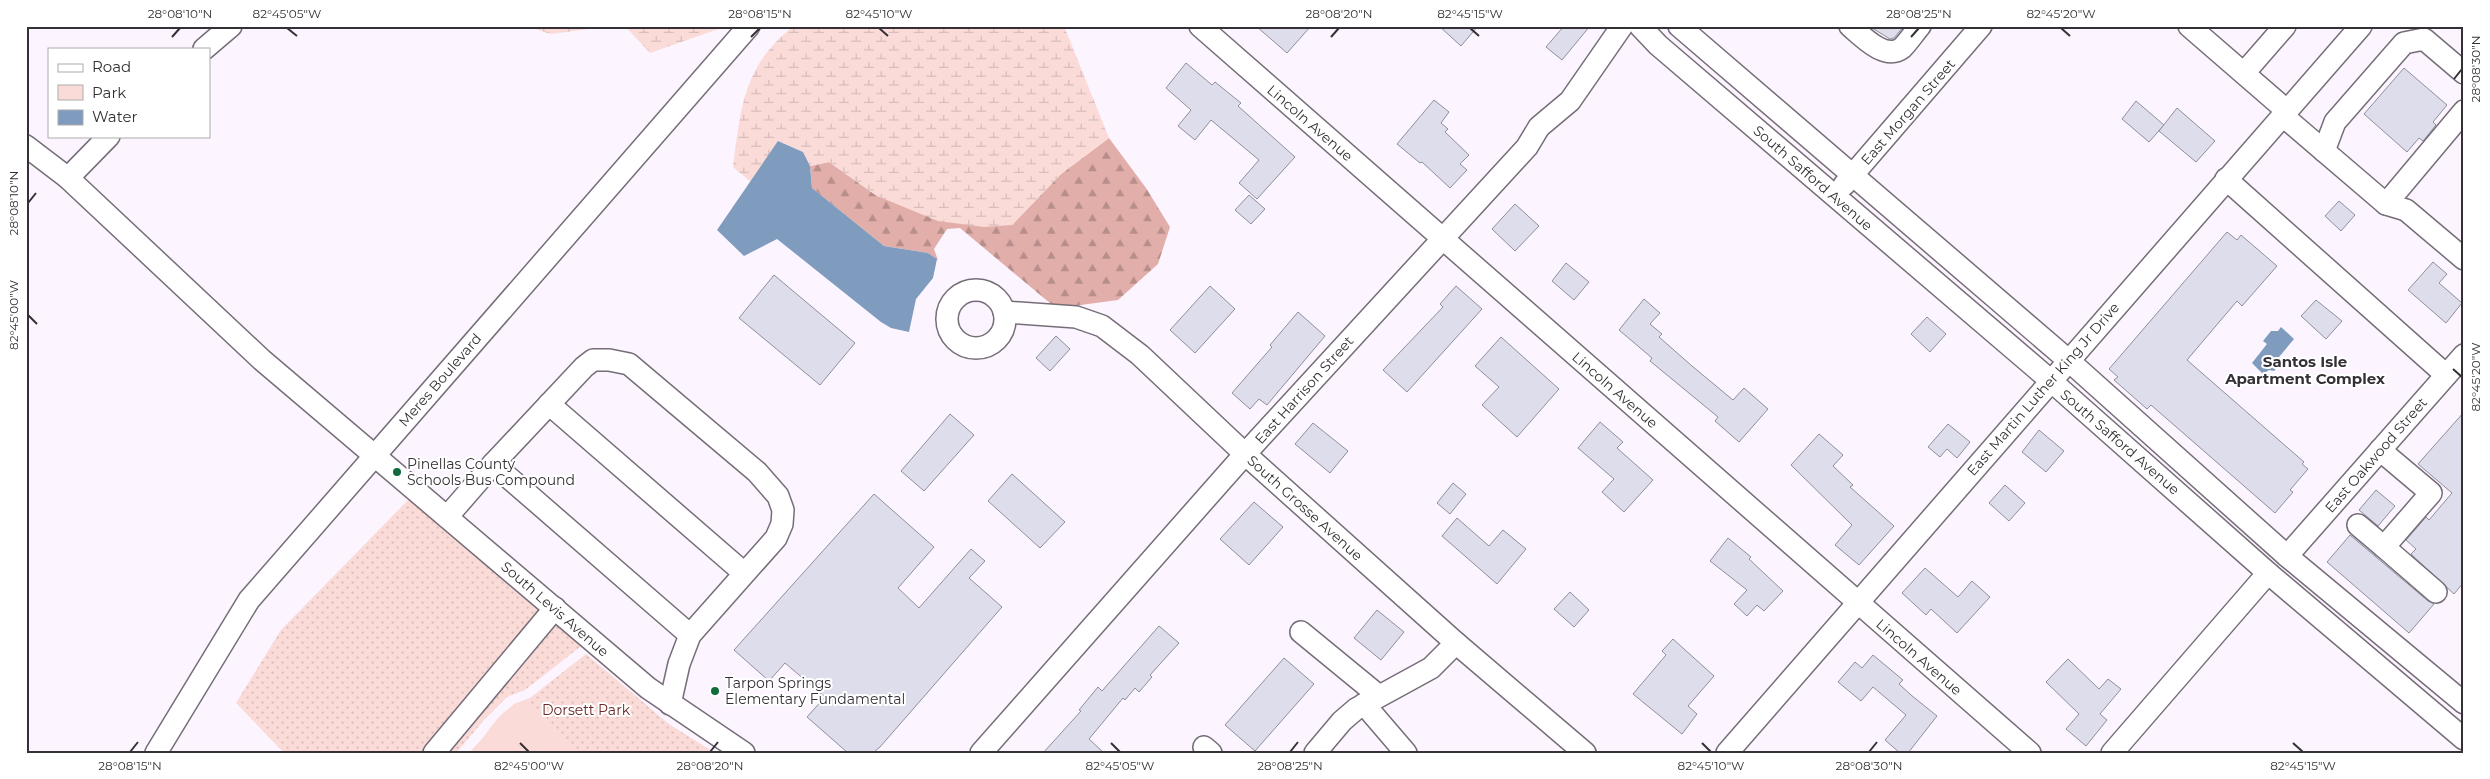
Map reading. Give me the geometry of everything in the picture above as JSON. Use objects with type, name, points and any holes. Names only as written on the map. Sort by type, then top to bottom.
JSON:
[{"type":"street","points":[[205,48],[231,26]]},
{"type":"street","name":"Meres Boulevard","points":[[156,753],[249,600],[750,26]]},
{"type":"street","name":"Lincoln Avenue","points":[[1200,26],[2030,753]]},
{"type":"street","name":"East Harrison Street","points":[[980,753],[1245,454],[1527,146],[1538,127],[1570,101],[1622,26]]},
{"type":"street","name":"South Safford Avenue","points":[[1640,26],[1658,45],[2050,380],[2268,573],[2464,739]]},
{"type":"street","name":"South Safford Avenue","points":[[1679,26],[2068,360],[2287,556],[2464,703]]},
{"type":"street","points":[[1850,26],[1881,50],[1892,52],[1901,48],[1920,26]]},
{"type":"street","name":"East Morgan Street","points":[[1834,197],[1981,26]]},
{"type":"street","points":[[2189,26],[2244,73],[2324,150],[2386,204],[2406,210],[2464,259]]},
{"type":"street","points":[[2244,73],[2286,26]]},
{"type":"street","name":"East Martin Luther King Jr Drive","points":[[1727,753],[2050,380],[2361,26]]},
{"type":"street","points":[[2324,150],[2335,122],[2404,43],[2424,39],[2464,73]]},
{"type":"street","points":[[2386,204],[2464,111]]},
{"type":"street","points":[[68,178],[107,138]]},
{"type":"street","name":"South Levis Avenue","points":[[26,146],[68,178],[262,360],[648,688],[744,753]]},
{"type":"street","points":[[2226,179],[2446,375]]},
{"type":"street","name":"South Grosse Avenue","points":[[1004,312],[1076,317],[1102,326],[1140,355],[1245,454],[1456,643],[1585,753]]},
{"type":"street","name":"East Oakwood Street","points":[[2287,556],[2464,355]]},
{"type":"street","points":[[446,517],[549,404],[593,360],[609,360],[630,364],[757,472],[778,496],[782,510],[782,524],[776,538],[690,635],[679,664],[670,704]]},
{"type":"street","points":[[549,404],[744,574]]},
{"type":"street","points":[[2380,450],[2431,493],[2384,546]]},
{"type":"street","points":[[493,464],[690,635]]},
{"type":"street","points":[[2358,525],[2436,592]]},
{"type":"street","points":[[2112,753],[2268,573]]},
{"type":"street","points":[[434,753],[555,608]]},
{"type":"street","points":[[1301,632],[1371,700],[1406,753]]},
{"type":"street","points":[[1315,753],[1342,721],[1371,700],[1431,668],[1456,643]]},
{"type":"green space","points":[[526,26],[611,26],[551,34]]},
{"type":"green space","points":[[625,26],[727,26],[650,53]]},
{"type":"green space","points":[[794,26],[1064,26],[1109,138],[1061,174],[1012,225],[984,227],[938,221],[877,196],[829,162],[810,166],[803,152],[779,141],[751,182],[733,167],[742,107],[754,72],[764,56]]},
{"type":"green space","points":[[1109,138],[1146,188],[1170,227],[1158,264],[1118,300],[1073,306],[1051,304],[960,228],[947,229],[934,249],[938,260],[928,253],[884,246],[812,188],[810,166],[829,162],[877,196],[1012,225],[1061,174]]},
{"type":"green space","points":[[410,498],[585,647],[580,647],[525,690],[507,697],[484,720],[456,753],[284,753],[236,703],[281,630]]},
{"type":"green space","name":"Dorsett Park","points":[[586,654],[669,724],[715,753],[469,753],[514,704],[530,698]]},
{"type":"green space","points":[[523,701],[579,753],[473,753],[500,716],[507,709]]},
{"type":"water","points":[[778,141],[803,152],[810,166],[812,188],[884,246],[928,253],[937,259],[933,278],[916,299],[909,332],[891,328],[881,322],[777,239],[744,256],[717,230]]},
{"type":"water","points":[[2281,327],[2294,339],[2279,357],[2283,361],[2274,371],[2269,370],[2263,374],[2252,363],[2267,344],[2263,341],[2271,331],[2278,331]]},
{"type":"building","points":[[1256,26],[1311,26],[1287,53]]},
{"type":"building","points":[[1439,26],[1478,26],[1461,46]]},
{"type":"building","points":[[1564,26],[1590,26],[1562,60],[1546,47]]},
{"type":"building","points":[[1869,26],[1904,26],[1894,38],[1890,39]]},
{"type":"building","points":[[1186,63],[1212,85],[1215,82],[1241,103],[1238,106],[1295,157],[1257,199],[1239,183],[1259,160],[1211,120],[1195,140],[1178,126],[1191,110],[1166,88]]},
{"type":"building","points":[[2404,68],[2447,105],[2433,122],[2436,125],[2423,141],[2419,138],[2407,152],[2364,114]]},
{"type":"building","points":[[1434,100],[1449,112],[1441,123],[1448,129],[1445,132],[1469,155],[1460,164],[1467,170],[1450,188],[1422,162],[1420,163],[1397,144]]},
{"type":"building","points":[[2136,101],[2164,125],[2149,142],[2122,119]]},
{"type":"building","points":[[2177,108],[2215,141],[2196,162],[2159,131]]},
{"type":"building","points":[[1249,195],[1265,209],[1251,224],[1235,210]]},
{"type":"building","points":[[2339,201],[2355,215],[2341,231],[2325,216]]},
{"type":"building","points":[[1515,204],[1539,226],[1515,251],[1492,229]]},
{"type":"building","points":[[2227,232],[2237,240],[2241,235],[2277,266],[2242,306],[2237,301],[2187,360],[2304,462],[2302,464],[2308,469],[2290,490],[2293,492],[2275,513],[2151,405],[2147,409],[2114,380],[2118,377],[2109,369]]},
{"type":"building","points":[[2433,262],[2447,274],[2439,283],[2462,303],[2446,323],[2408,290]]},
{"type":"building","points":[[1566,263],[1589,282],[1574,300],[1552,281]]},
{"type":"building","points":[[774,275],[855,343],[820,385],[739,318]]},
{"type":"building","points":[[1210,286],[1235,309],[1195,353],[1170,330]]},
{"type":"building","points":[[1456,286],[1482,309],[1407,392],[1383,370],[1443,307],[1440,304]]},
{"type":"building","points":[[1644,299],[1660,313],[1650,324],[1662,334],[1659,337],[1733,400],[1744,388],[1768,409],[1739,442],[1715,421],[1718,417],[1650,361],[1652,358],[1619,330]]},
{"type":"building","points":[[2316,300],[2342,321],[2326,339],[2301,316]]},
{"type":"building","points":[[1298,312],[1325,336],[1267,405],[1259,399],[1250,409],[1232,393],[1272,347],[1270,345]]},
{"type":"building","points":[[1927,317],[1946,334],[1930,352],[1911,334]]},
{"type":"building","points":[[1056,336],[1070,349],[1050,371],[1036,358]]},
{"type":"building","points":[[1501,337],[1559,389],[1517,437],[1482,405],[1499,387],[1475,366]]},
{"type":"building","points":[[2464,412],[2464,582],[2454,594],[2411,554],[2416,549],[2406,540],[2426,517],[2429,520],[2452,493],[2418,464]]},
{"type":"building","points":[[950,414],[974,435],[924,491],[901,471]]},
{"type":"building","points":[[1600,422],[1623,442],[1617,448],[1653,480],[1624,512],[1602,492],[1614,479],[1578,448]]},
{"type":"building","points":[[1313,423],[1348,451],[1330,473],[1295,444]]},
{"type":"building","points":[[1948,424],[1970,442],[1957,458],[1947,449],[1940,457],[1928,447]]},
{"type":"building","points":[[2039,430],[2064,451],[2046,472],[2022,452]]},
{"type":"building","points":[[1819,434],[1843,455],[1833,466],[1853,485],[1850,487],[1894,526],[1859,565],[1835,545],[1852,525],[1791,465]]},
{"type":"building","points":[[1012,474],[1065,522],[1040,548],[988,501]]},
{"type":"building","points":[[1453,483],[1466,494],[1450,514],[1437,503]]},
{"type":"building","points":[[2005,485],[2025,503],[2009,521],[1989,503]]},
{"type":"building","points":[[2376,490],[2395,506],[2378,526],[2359,510]]},
{"type":"building","points":[[874,494],[934,547],[898,588],[919,608],[971,549],[985,561],[969,578],[1002,607],[880,747],[873,753],[848,753],[807,717],[825,697],[785,663],[769,681],[734,650]]},
{"type":"building","points":[[1254,502],[1283,527],[1249,565],[1220,539]]},
{"type":"building","points":[[1457,518],[1489,546],[1503,530],[1526,549],[1497,584],[1442,536]]},
{"type":"building","points":[[2350,535],[2434,604],[2409,633],[2327,562]]},
{"type":"building","points":[[1728,538],[1751,557],[1749,559],[1783,591],[1764,611],[1757,605],[1747,616],[1734,604],[1747,590],[1710,561]]},
{"type":"building","points":[[1925,568],[1958,597],[1972,581],[1990,597],[1957,633],[1931,609],[1926,615],[1902,593]]},
{"type":"building","points":[[1570,592],[1589,610],[1574,627],[1554,609]]},
{"type":"building","points":[[1377,610],[1404,632],[1381,660],[1354,638]]},
{"type":"building","points":[[1159,626],[1179,643],[1150,675],[1152,677],[1139,692],[1135,688],[1125,700],[1123,698],[1089,739],[1104,753],[1043,753],[1081,711],[1079,710],[1098,687],[1102,691]]},
{"type":"building","points":[[1673,639],[1714,676],[1688,706],[1697,714],[1682,734],[1633,694],[1666,655],[1662,651]]},
{"type":"building","points":[[1873,655],[1903,680],[1899,684],[1937,716],[1908,753],[1900,753],[1885,740],[1906,715],[1873,687],[1861,701],[1838,682],[1855,662],[1862,668]]},
{"type":"building","points":[[1284,658],[1314,684],[1255,751],[1225,725]]},
{"type":"building","points":[[2068,659],[2099,689],[2108,679],[2121,689],[2100,714],[2107,720],[2086,746],[2066,729],[2079,714],[2046,682]]},
{"type":"place","name":"Pinellas County Schools Bus Compound","points":[[397,472]]},
{"type":"place","name":"Tarpon Springs Elementary Fundamental","points":[[715,691]]},
{"type":"district","name":"Santos Isle Apartment Complex","points":[[2305,370]]}]
